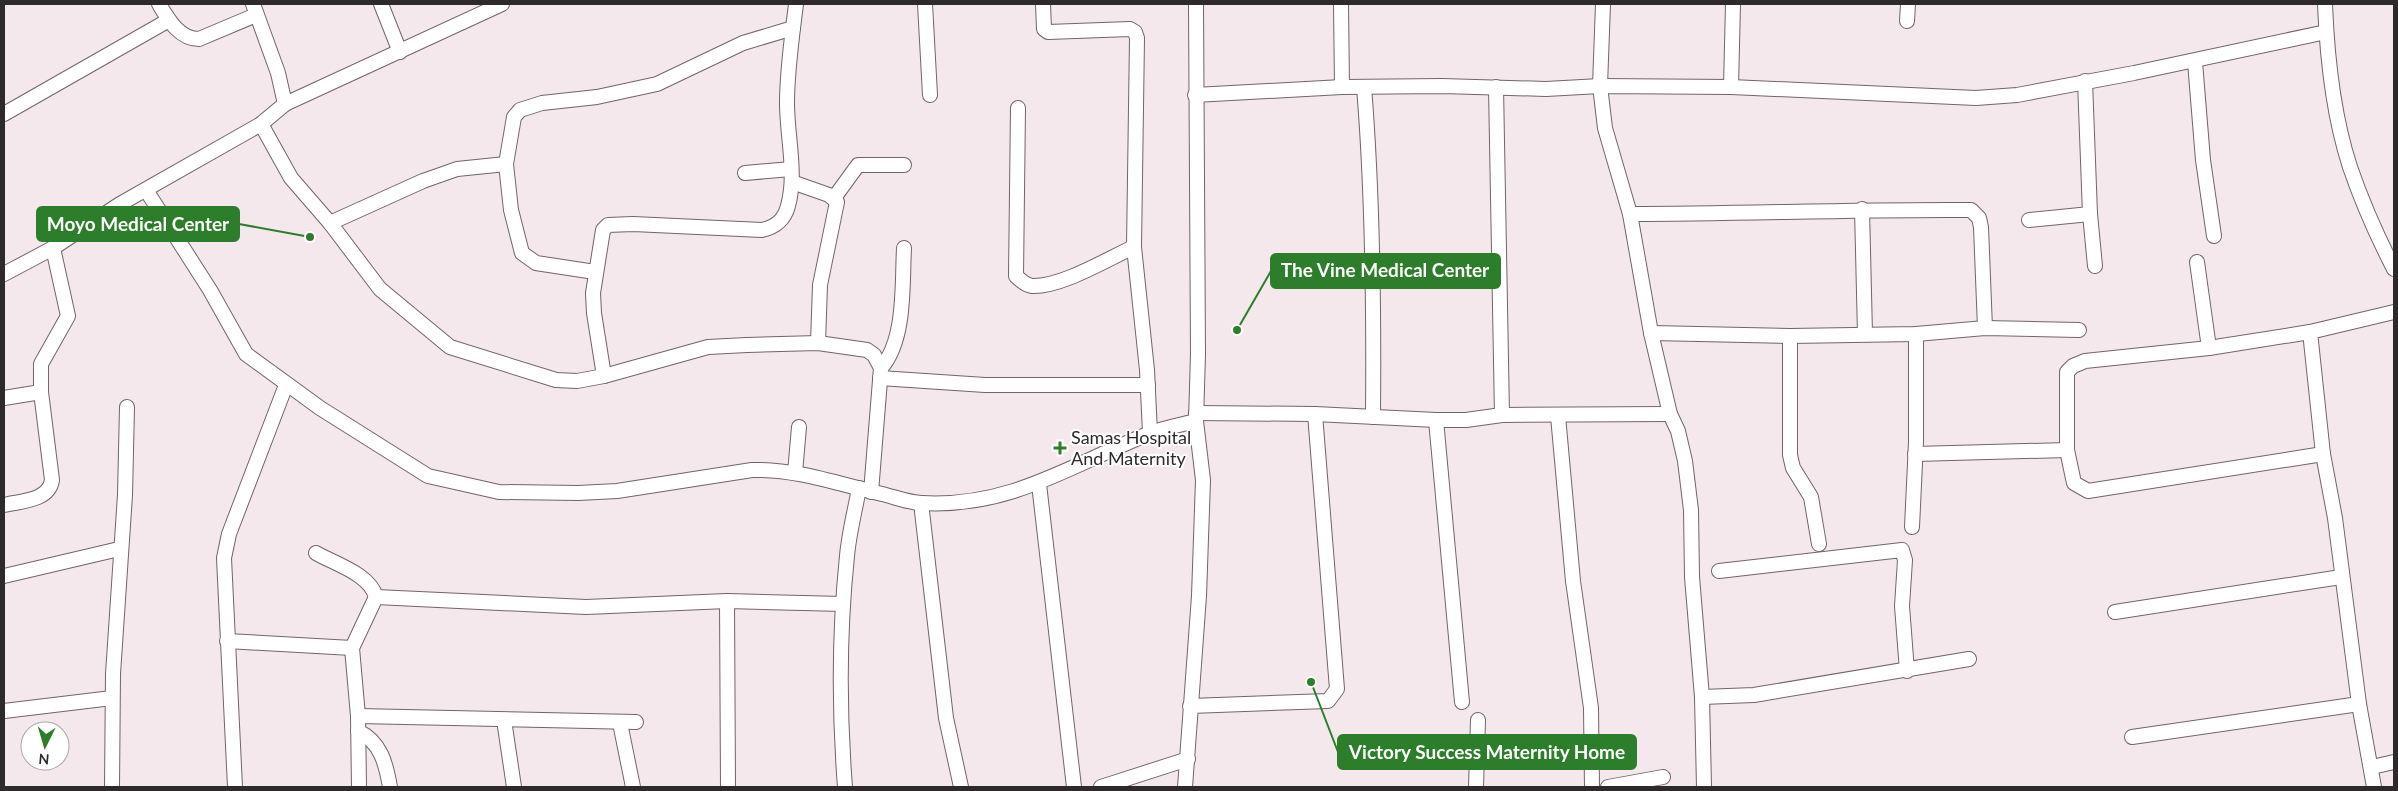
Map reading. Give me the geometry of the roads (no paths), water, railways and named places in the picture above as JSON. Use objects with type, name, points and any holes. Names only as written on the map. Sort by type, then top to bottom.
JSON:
[{"type":"street","points":[[159,4],[169,20],[180,32],[194,39],[199,39],[254,9],[278,73],[285,104]]},
{"type":"street","points":[[381,4],[400,52]]},
{"type":"street","points":[[4,274],[53,248],[79,229],[262,124],[285,104],[502,4]]},
{"type":"street","points":[[604,376],[594,313],[595,272],[603,230],[608,225],[762,230],[774,228],[788,208],[792,175],[787,104],[796,4]]},
{"type":"street","points":[[925,4],[930,95]]},
{"type":"street","points":[[1043,4],[1044,29],[1048,32],[1130,29],[1135,32],[1137,38],[1134,247],[1148,385],[1150,433]]},
{"type":"street","points":[[1185,787],[1199,596],[1203,480],[1196,417],[1198,354],[1196,4]]},
{"type":"street","points":[[1341,4],[1342,87]]},
{"type":"street","points":[[1603,4],[1600,86],[1605,128],[1630,214],[1651,333],[1670,414],[1678,431],[1685,461],[1691,510],[1692,577],[1702,697],[1704,787]]},
{"type":"street","points":[[1731,87],[1733,4]]},
{"type":"street","points":[[1907,21],[1908,4]]},
{"type":"street","points":[[2324,4],[2326,32],[2337,107],[2350,165],[2374,230],[2394,269]]},
{"type":"street","points":[[4,114],[169,20]]},
{"type":"street","points":[[595,272],[536,263],[522,253],[511,210],[506,164],[514,117],[527,106],[597,98],[657,84],[743,43],[793,28]]},
{"type":"street","points":[[1196,95],[1342,87],[1496,87],[1546,89],[1600,86],[1731,87],[1976,98],[2017,95],[2196,62],[2326,32]]},
{"type":"street","points":[[2196,62],[2203,160],[2214,236]]},
{"type":"street","points":[[2085,81],[2090,214],[2095,266]]},
{"type":"street","points":[[1364,87],[1371,170],[1375,275],[1373,417]]},
{"type":"street","points":[[1496,87],[1502,415]]},
{"type":"street","points":[[1018,108],[1016,276],[1031,286],[1049,284],[1069,278],[1134,247]]},
{"type":"street","points":[[262,124],[291,178],[330,223],[380,289],[450,347],[556,380],[577,381],[604,376],[708,348],[818,343],[866,350],[874,355],[881,373]]},
{"type":"street","points":[[330,223],[423,181],[448,172],[474,166],[506,164]]},
{"type":"street","points":[[834,198],[858,165],[904,165]]},
{"type":"street","points":[[745,172],[792,175],[834,198],[837,207],[820,285],[818,343]]},
{"type":"street","points":[[146,190],[210,290],[239,344],[254,361],[286,385],[403,462],[428,476],[499,492],[578,493],[617,490],[752,470],[795,473],[921,503],[978,501],[1039,484],[1150,433],[1196,417],[1315,414],[1466,420],[1502,415],[1670,414]]},
{"type":"street","points":[[1862,210],[1865,334]]},
{"type":"street","points":[[1630,214],[1971,210],[1976,213],[1981,233],[1985,328]]},
{"type":"street","points":[[2029,220],[2090,214]]},
{"type":"street","points":[[4,505],[45,494],[50,488],[52,480],[41,392],[41,364],[68,316],[53,248]]},
{"type":"street","points":[[845,787],[841,734],[840,676],[847,554],[865,490],[881,373],[896,336],[902,306],[904,248]]},
{"type":"street","points":[[2197,262],[2210,348]]},
{"type":"street","points":[[2323,454],[2088,490],[2074,483],[2066,450],[2066,376],[2073,366],[2085,361],[2210,348],[2310,332],[2394,312]]},
{"type":"street","points":[[1651,333],[1790,336],[1916,334],[1985,328],[2078,330]]},
{"type":"street","points":[[2310,332],[2323,454],[2335,518],[2341,577],[2359,704],[2372,767],[2374,787]]},
{"type":"street","points":[[1912,527],[1916,334]]},
{"type":"street","points":[[1790,336],[1790,455],[1793,468],[1811,497],[1820,544]]},
{"type":"street","points":[[881,373],[985,385],[1148,385]]},
{"type":"street","points":[[235,787],[224,567],[226,547],[253,469],[286,385]]},
{"type":"street","points":[[4,398],[41,392]]},
{"type":"street","points":[[112,787],[112,698],[120,549],[125,496],[127,407]]},
{"type":"street","points":[[1190,706],[1328,701],[1337,689],[1315,414]]},
{"type":"street","points":[[1558,416],[1573,581],[1591,708],[1592,787]]},
{"type":"street","points":[[1436,420],[1462,702]]},
{"type":"street","points":[[795,473],[799,427]]},
{"type":"street","points":[[1915,454],[2066,450]]},
{"type":"street","points":[[1039,484],[1074,787]]},
{"type":"street","points":[[921,503],[946,718],[961,787]]},
{"type":"street","points":[[4,576],[120,549]]},
{"type":"street","points":[[1718,571],[1902,550],[1904,560],[1902,606],[1907,670]]},
{"type":"street","points":[[316,554],[367,581],[374,589],[376,597],[352,648],[358,724],[359,787]]},
{"type":"street","points":[[2115,612],[2341,577]]},
{"type":"street","points":[[376,597],[586,607],[727,601],[843,604]]},
{"type":"street","points":[[727,601],[728,787]]},
{"type":"street","points":[[227,641],[352,648]]},
{"type":"street","points":[[1702,697],[1742,696],[1969,659]]},
{"type":"street","points":[[4,711],[112,698]]},
{"type":"street","points":[[2132,738],[2359,704]]},
{"type":"street","points":[[358,724],[504,720],[636,722]]},
{"type":"street","points":[[504,720],[514,787]]},
{"type":"street","points":[[1476,787],[1478,720]]},
{"type":"street","points":[[620,723],[633,787]]},
{"type":"street","points":[[358,724],[377,744],[387,771],[390,787]]},
{"type":"street","points":[[1101,787],[1188,759]]},
{"type":"street","points":[[2372,767],[2394,762]]},
{"type":"street","points":[[1608,787],[1663,778]]},
{"type":"place","name":"Moyo Medical Center","points":[[310,237]]},
{"type":"place","name":"The Vine Medical Center","points":[[1237,330]]},
{"type":"place","name":"Samas Hospital And Maternity","points":[[1060,448]]},
{"type":"place","name":"Victory Success Maternity Home","points":[[1311,682]]}]
